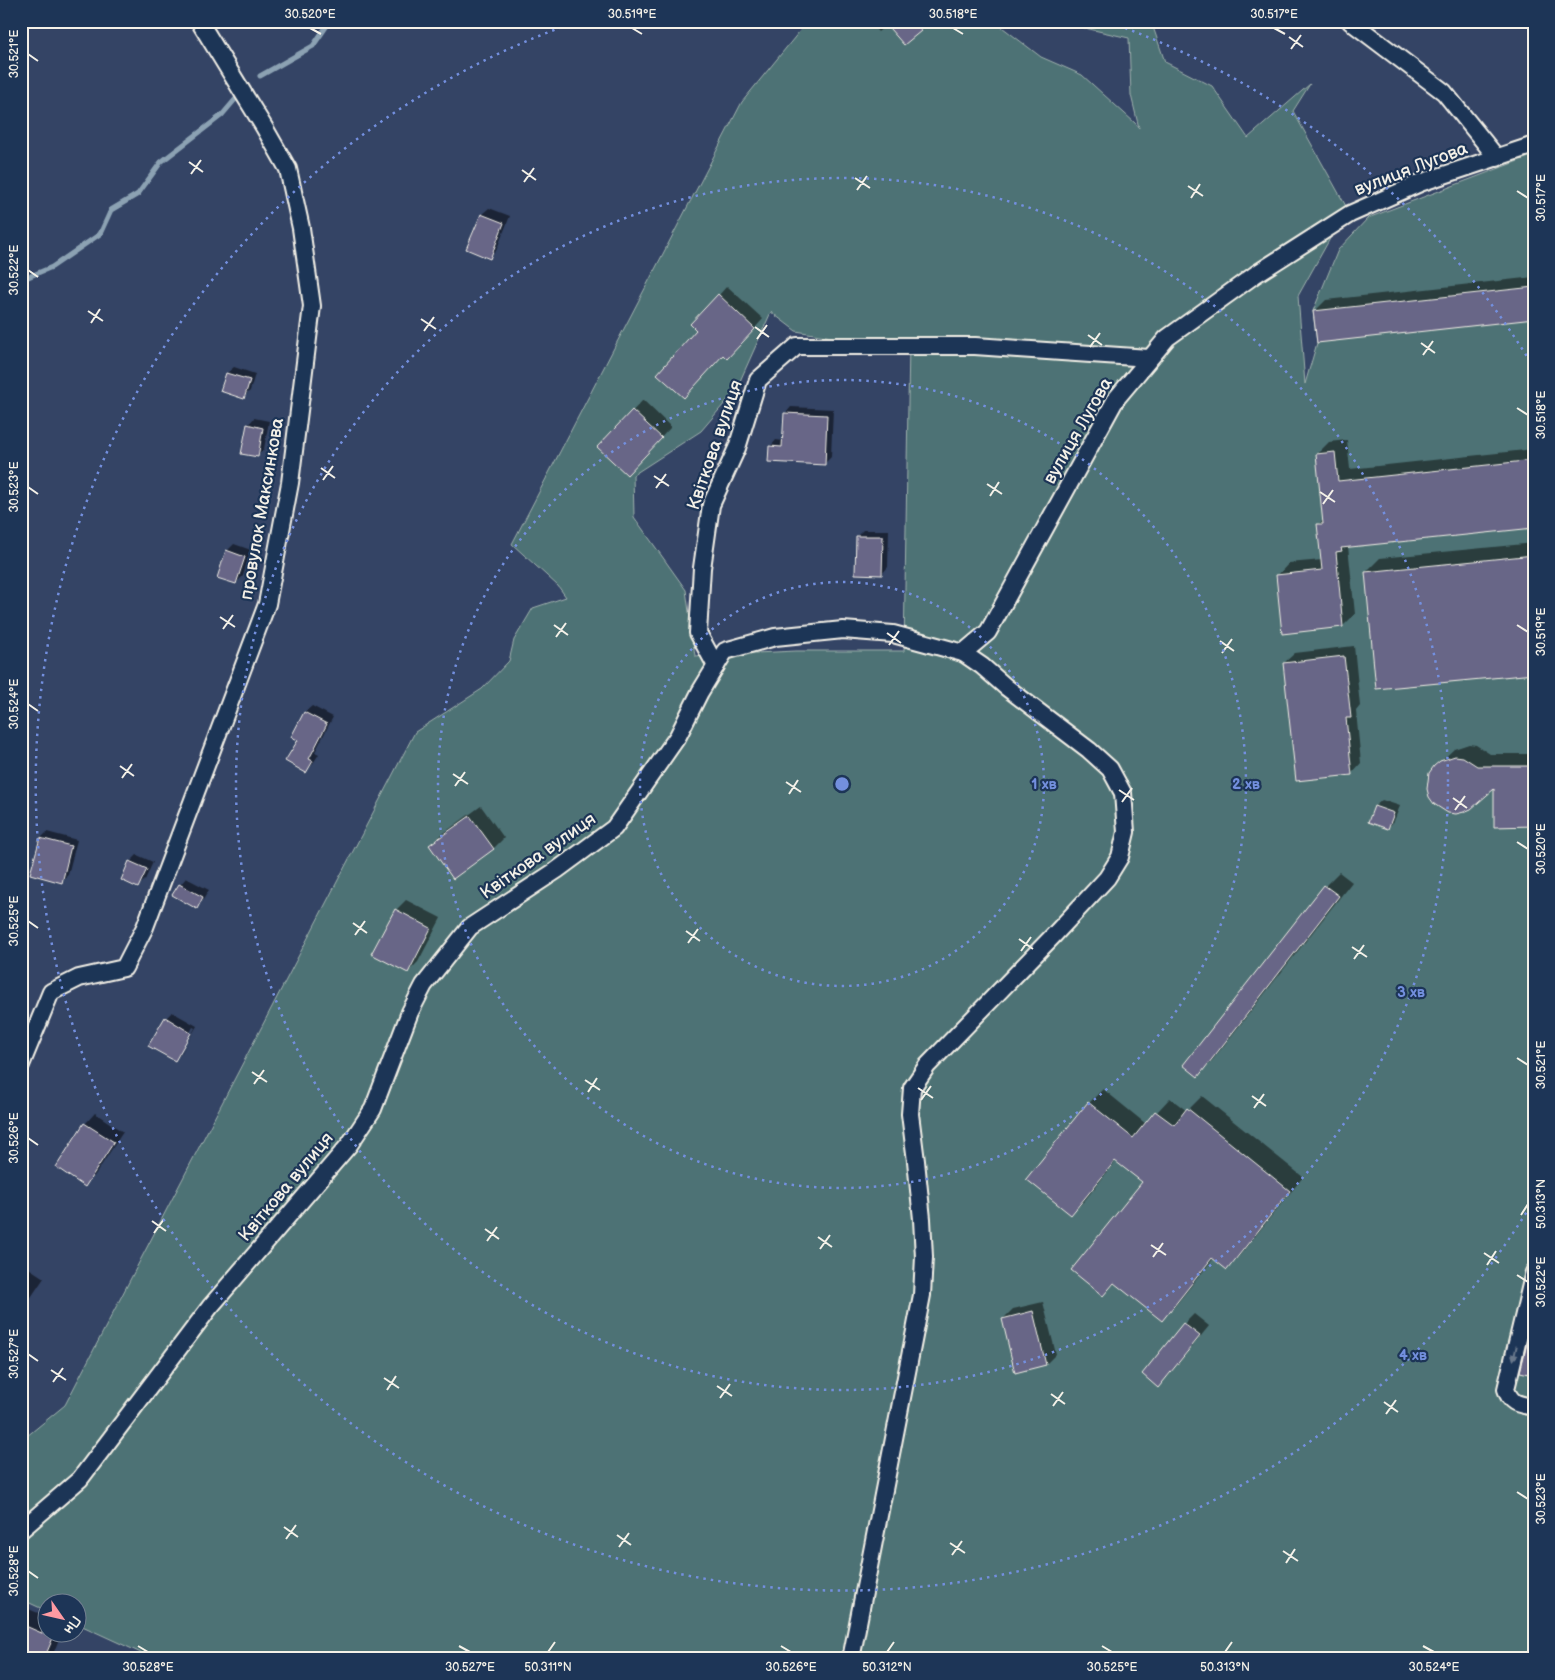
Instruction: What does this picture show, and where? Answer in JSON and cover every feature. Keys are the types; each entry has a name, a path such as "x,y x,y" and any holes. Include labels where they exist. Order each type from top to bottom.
{"street":[{"name":"провулок Максинкова","path":"21,1065 51,992 79,978 124,968 145,927 267,604 290,483 312,306 301,228 288,169 199,21"},
{"path":"1350,21 1444,92 1496,158"},
{"name":"вулиця Лугова","path":"964,654 988,632 1116,399 1167,338 1256,274 1350,214 1420,183 1534,145"},
{"name":"Квіткова вулиця","path":"21,1530 80,1480 210,1307 349,1145 373,1109 410,1012 424,986 470,927 557,870 614,828 678,736 700,692 716,666 698,633 702,568 712,504 737,448 758,380 797,346 975,346 1149,358"},
{"path":"716,666 726,651 775,636 843,630 893,634 964,654 1089,750 1110,769 1123,793 1126,832 1120,857 1107,878 927,1066 912,1088 910,1114 924,1257 922,1295 851,1659"},
{"path":"1534,1272 1506,1389 1514,1403 1534,1407"}],"green space":[{"path":"808,21 994,21 1041,57 1082,75 1139,128 1131,95 1129,38 1054,21 1151,21 1165,62 1212,86 1248,138 1310,84 1293,111 1347,208 1298,296 1305,384 1317,343 1313,311 1338,250 1368,218 1534,155 1534,1659 154,1659 88,1629 88,1592 38,1592 38,1607 21,1599 21,1441 65,1405 415,732 482,689 509,661 514,640 533,608 566,597 558,586 512,544 742,102","holes":["771,312 796,331 856,341 909,342 904,651 796,651 695,656 686,590 634,517 633,475 701,431 736,390"]}],"building":[{"path":"883,21 917,21 921,31 904,45"},
{"path":"481,214 504,223 490,259 466,249"},
{"path":"1534,287 1534,319 1317,343 1313,311"},
{"path":"718,294 755,329 727,359 723,355 684,398 657,374 696,330 690,324"},
{"path":"226,373 250,380 244,399 220,391"},
{"path":"632,410 662,438 627,475 597,447"},
{"path":"784,413 827,415 825,465 768,462 769,446 782,447"},
{"path":"247,424 263,428 258,457 241,454"},
{"path":"1335,452 1338,481 1534,460 1534,528 1341,548 1342,551 1336,552 1343,627 1282,634 1276,575 1322,570 1317,524 1323,524 1316,454"},
{"path":"856,536 883,536 882,575 855,574"},
{"path":"226,550 245,557 236,584 217,578"},
{"path":"1534,555 1534,674 1376,689 1365,572"},
{"path":"1344,656 1351,718 1346,718 1352,775 1296,781 1283,663"},
{"path":"304,712 327,724 309,759 313,761 306,773 285,761 298,740 291,737"},
{"path":"1455,756 1463,757 1477,766 1534,766 1534,826 1494,827 1494,789 1471,809 1456,814 1448,813 1434,804 1429,797 1427,789 1429,773 1440,761"},
{"path":"1374,806 1394,813 1388,829 1368,822"},
{"path":"470,816 494,849 453,879 429,845"},
{"path":"40,838 71,846 62,883 30,874"},
{"path":"129,861 147,869 138,888 121,880"},
{"path":"179,884 203,897 197,909 172,895"},
{"path":"1324,885 1339,896 1198,1077 1183,1065"},
{"path":"395,909 431,928 408,973 371,954"},
{"path":"165,1017 191,1033 175,1061 148,1046"},
{"path":"1088,1102 1133,1138 1155,1111 1174,1125 1187,1108 1290,1191 1227,1270 1212,1258 1162,1321 1114,1283 1103,1296 1071,1270 1142,1182 1115,1161 1071,1215 1026,1179"},
{"path":"84,1123 114,1142 85,1187 56,1167"},
{"path":"1033,1311 1046,1365 1015,1373 1002,1319"},
{"path":"1534,1316 1534,1375 1520,1372"},
{"path":"1183,1323 1200,1336 1158,1388 1142,1374"},
{"path":"21,1624 38,1631 38,1642 51,1642 44,1659 21,1659"}],"waterway":[{"path":"260,76 313,46 330,21"},
{"path":"21,280 52,267 100,234 111,210 138,194 161,162 222,115 239,95"}]}
